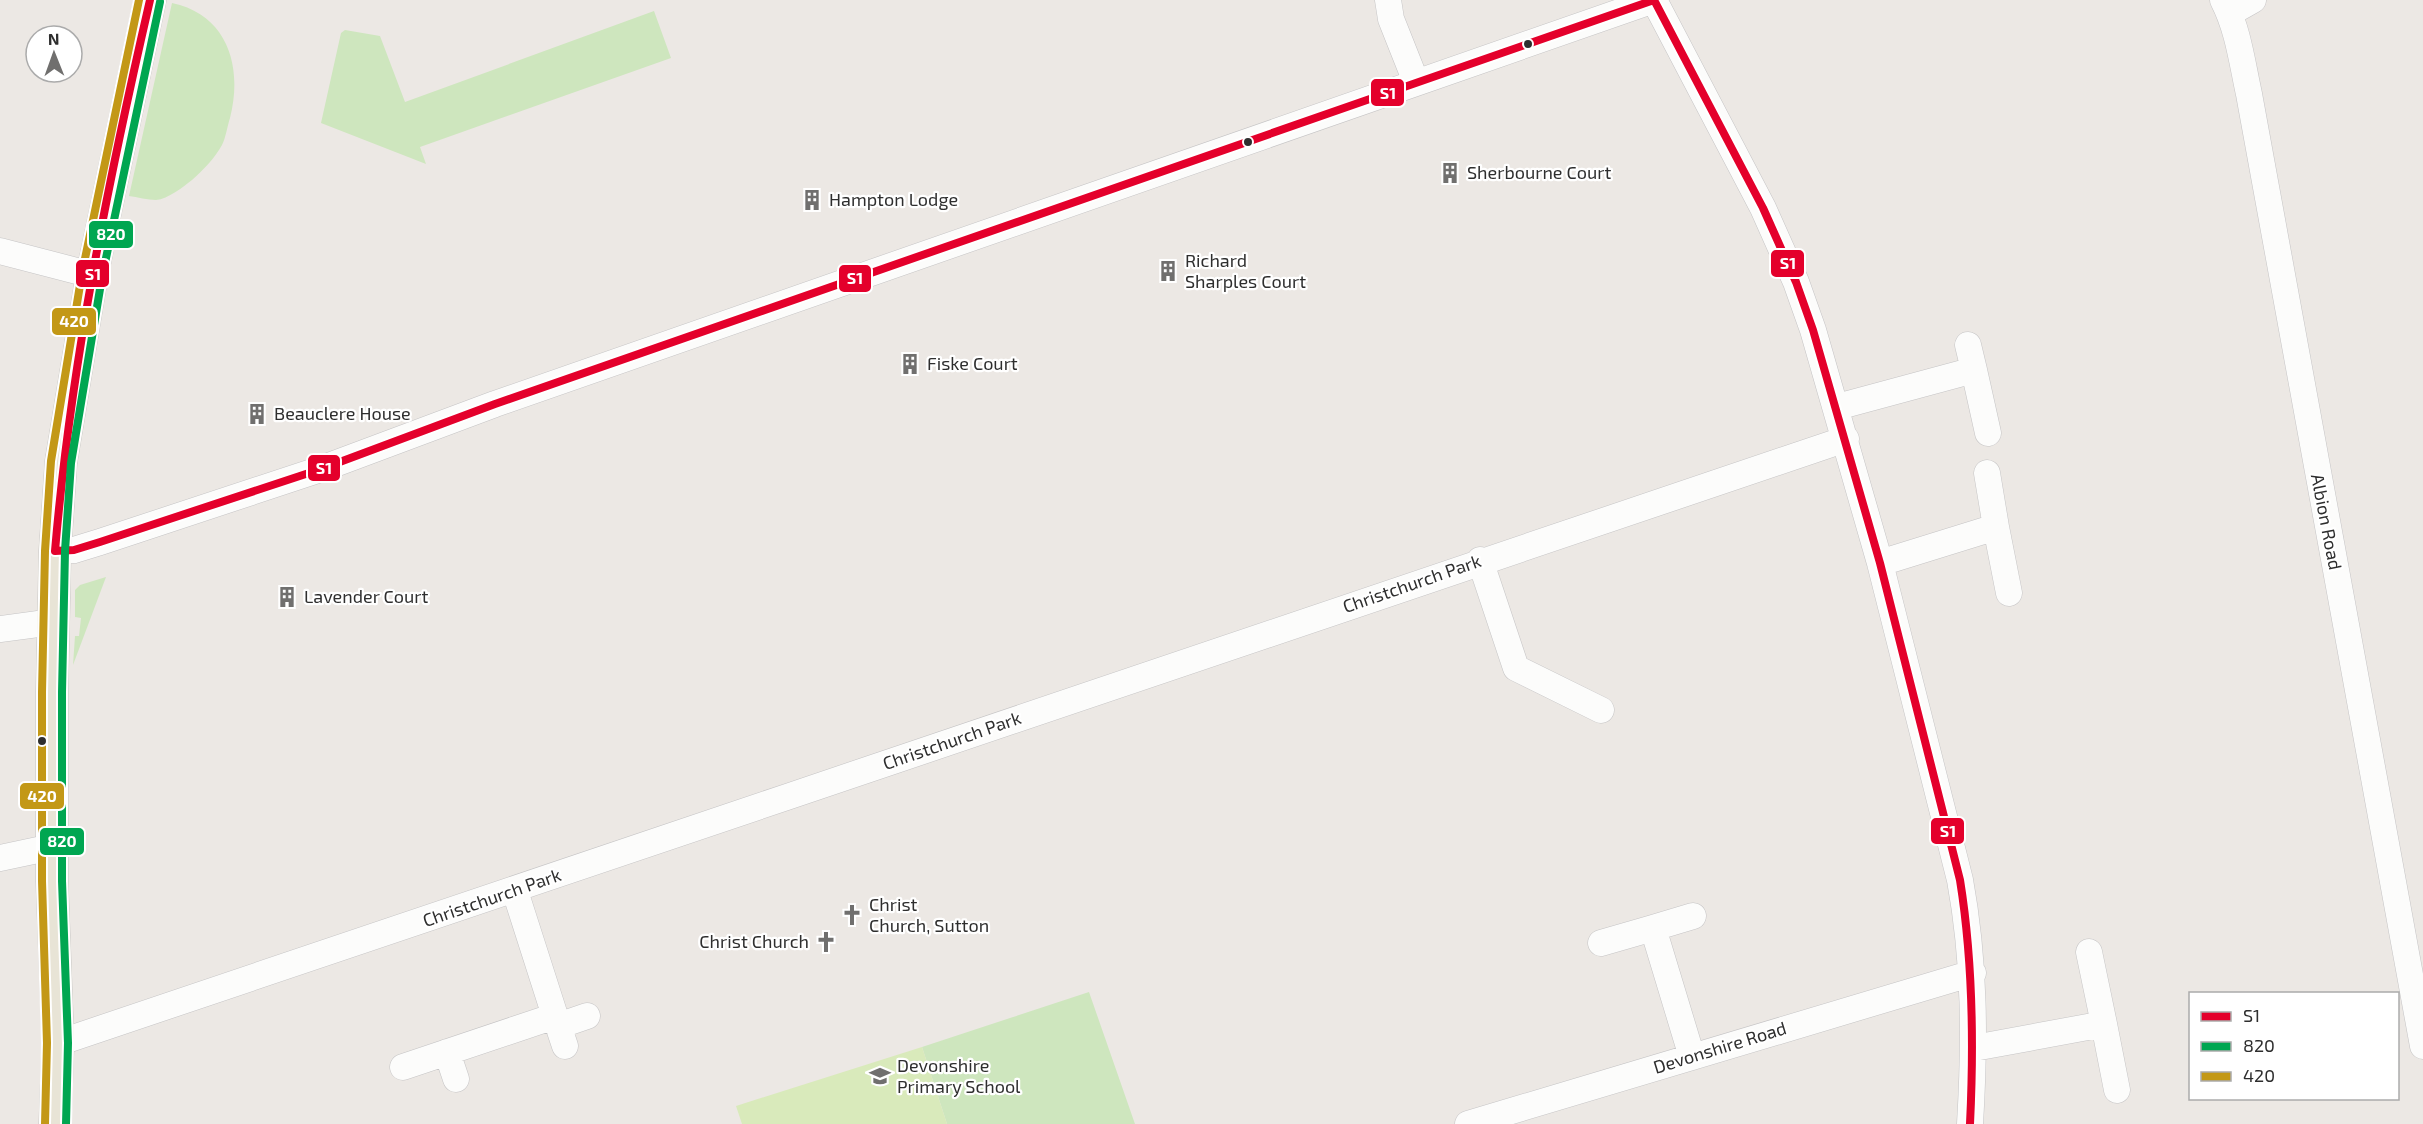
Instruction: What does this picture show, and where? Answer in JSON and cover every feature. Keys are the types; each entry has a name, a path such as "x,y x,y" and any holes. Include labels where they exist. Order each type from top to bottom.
{"main road":[{"path":"55,1124 58,1043 52,847 53,622 61,462 92,275 150,0"}],"street":[{"path":"1388,0 1391,20 1416,82"},
{"path":"55,551 74,549 99,542 321,469 506,400 1654,0 1763,208 1796,282 1846,439 1880,563 1960,880 1970,933 1974,1048 1970,1124"},
{"path":"2226,6 2253,0"},
{"name":"Albion Road","path":"2226,6 2249,94 2423,1046"},
{"path":"0,251 92,275"},
{"path":"1968,345 1988,433"},
{"path":"1837,407 1974,370"},
{"name":"Christchurch Park","path":"58,1043 515,891 1480,561 1846,439"},
{"path":"1987,473 2009,593"},
{"path":"1880,563 1996,527"},
{"path":"1480,561 1516,668 1601,710"},
{"path":"0,629 21,624 53,622"},
{"path":"0,858 52,847"},
{"path":"515,891 559,1029"},
{"path":"1601,943 1693,916"},
{"path":"1653,928 1692,1057"},
{"path":"2089,952 2116,1090"},
{"name":"Devonshire Road","path":"1468,1124 1973,973"},
{"path":"403,1067 447,1052 559,1029 587,1017"},
{"path":"1974,1048 2104,1024"},
{"path":"447,1052 456,1079"}],"green space":[{"path":"172,3 191,9 207,19 218,31 227,46 232,62 234,99 225,139 212,159 180,189 161,199 153,200 129,196"},
{"path":"654,11 671,58 420,147 426,164 321,123 341,33 345,30 380,36 405,102"},
{"path":"106,577 73,665 75,636 79,636 81,618 75,617 75,590 80,585"},
{"path":"1089,992 1135,1124 947,1124 922,1047"},
{"name":"Devonshire Primary School","path":"922,1047 947,1124 742,1124 736,1106"}],"transit line":[{"name":"420","path":"45,1124 47,1043 42,881 42,692 45,551 51,461 82,273 139,0"},
{"name":"S1","path":"55,551 81,342 106,205 150,0"},
{"name":"S1","path":"1654,0 1763,208 1796,282 1813,330 1880,563 1960,880 1968,941 1971,1002 1970,1124"},
{"name":"S1","path":"55,551 74,550 100,542 321,469 495,404 1654,0"},
{"name":"820","path":"66,1124 68,1043 62,881 62,692 65,551 71,463 102,277 160,2"}],"place":[{"name":"Sherbourne Court","path":"1450,173"},
{"name":"Hampton Lodge","path":"812,200"},
{"name":"Richard Sharples Court","path":"1168,271"},
{"name":"Fiske Court","path":"910,364"},
{"name":"Beauclere House","path":"257,414"},
{"name":"Lavender Court","path":"287,597"},
{"name":"Christ Church, Sutton","path":"852,915"},
{"name":"Christ Church","path":"826,942"},
{"name":"Devonshire Primary School","path":"880,1076"}]}
